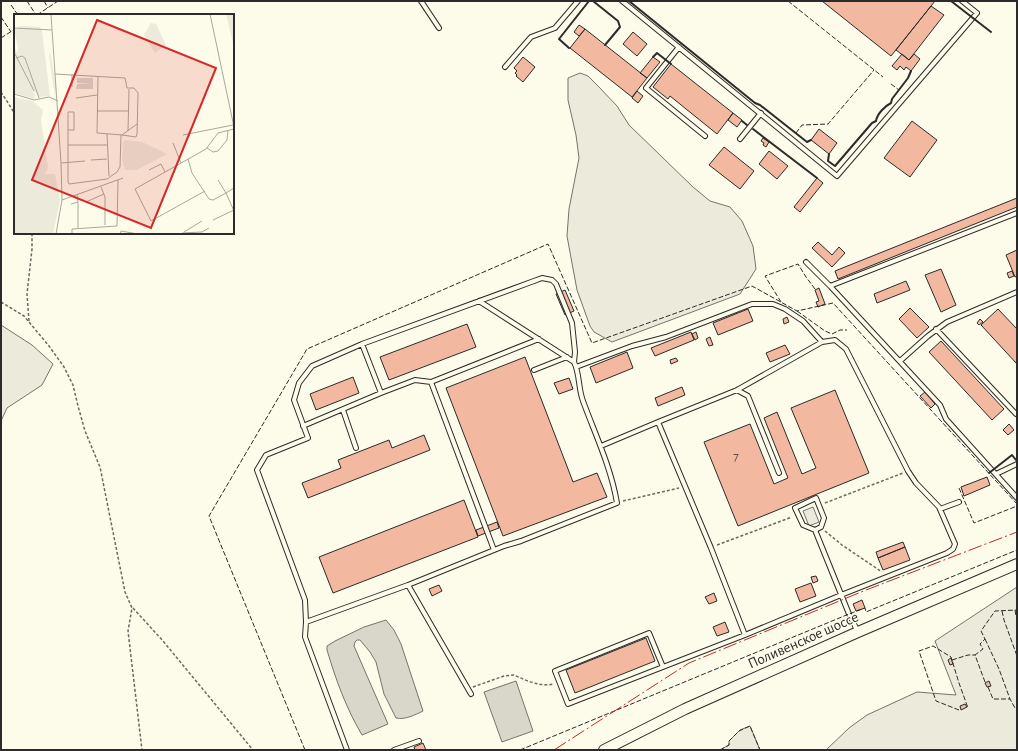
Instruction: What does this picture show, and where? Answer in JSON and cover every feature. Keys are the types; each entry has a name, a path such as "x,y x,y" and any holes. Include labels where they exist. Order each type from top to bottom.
{"street":[{"name":"Поливенское шоссе","path":"604,750 685,709 858,632 1017,564"}],"lane":[{"path":"421,1 439,28"},
{"path":"505,67 531,37 555,28 578,1"},
{"path":"622,1 837,176 977,13 962,1"},
{"path":"679,47 646,88 704,136"},
{"path":"740,139 761,114"},
{"path":"830,286 1017,213"},
{"path":"806,262 940,405 946,419 1017,498"},
{"path":"306,622 408,585 494,550 607,508 617,502 600,446 582,399 574,362 575,352 572,323 556,284 552,280 542,278 538,279 362,344 312,366 299,383 294,400 308,438 266,456 257,470 305,600 305,637 347,750"},
{"path":"900,361 928,336 947,322 1017,292"},
{"path":"479,301 574,362"},
{"path":"576,367 632,346 666,337 752,304 773,304 785,308 803,321 822,342"},
{"path":"936,330 1016,414"},
{"path":"303,426 415,380 431,382 539,339"},
{"path":"600,446 737,390 822,342 835,340 846,349 908,471 916,483 939,507 955,544 953,550 947,553 745,635 663,667 568,704 555,671 649,633 663,667"},
{"path":"362,344 381,393"},
{"path":"534,370 567,357"},
{"path":"431,382 494,550"},
{"path":"737,390 748,396 779,473"},
{"path":"343,410 356,448"},
{"path":"658,422 745,635"},
{"path":"996,474 1017,464"},
{"path":"815,530 821,527 824,518 816,498 795,508 803,525 815,530 841,595 858,632"},
{"path":"940,510 959,502"},
{"path":"408,585 469,692"},
{"path":"394,750 419,741"}],"path":[{"path":"1,92 14,112"},
{"path":"29,322 27,294 32,234"},
{"path":"1,302 24,316 50,346 64,367 73,385 85,431 100,467 125,592 132,608 163,642 253,750"},
{"path":"819,505 908,471"},
{"path":"617,502 685,486"},
{"path":"710,548 798,515"},
{"path":"821,527 842,545 888,576"},
{"path":"132,608 128,631 142,750"},
{"path":"469,692 476,686 510,675 537,684 546,685 559,682"}],"shaded area":[{"path":"580,73 588,76 599,87 617,106 629,125 693,187 710,201 730,207 742,221 753,246 756,269 740,294 612,342 594,332 590,326 577,290 567,236 569,209 579,158 576,135 568,100 568,78"},
{"path":"1,325 32,345 53,364 42,385 7,408 1,421"},
{"path":"813,507 819,522 809,526 803,511"},
{"path":"1017,587 1017,750 826,750 849,728 867,715 917,692 956,695 935,641"},
{"path":"386,620 394,630 401,644 423,711 406,718 396,718 384,694 376,662 360,640 357,640 354,646 388,724 362,735 342,694 330,661 327,646 364,627"},
{"path":"516,681 533,731 502,742 484,692"},
{"path":"750,726 760,750 720,750 729,745 729,741 740,730"}],"building":[{"path":"822,1 935,1 891,56"},
{"path":"931,6 944,15 909,60 896,50"},
{"path":"579,25 585,29 579,36 574,32"},
{"path":"585,29 647,78 632,97 570,48"},
{"path":"633,32 647,44 637,56 623,44"},
{"path":"902,54 909,60 914,54 920,59 911,71 906,67 904,70 900,66 897,70 892,66"},
{"path":"523,57 535,67 523,82 516,76 517,75 515,73 517,71 514,68"},
{"path":"653,57 660,62 647,78 640,73"},
{"path":"671,64 733,113 717,134 670,96 668,99 653,87"},
{"path":"637,91 643,96 638,103 632,98"},
{"path":"733,113 742,120 737,127 728,120"},
{"path":"912,121 937,140 910,177 884,158"},
{"path":"819,129 837,143 829,154 811,140"},
{"path":"763,138 769,142 766,147 761,141"},
{"path":"724,147 754,171 740,189 709,165"},
{"path":"769,151 788,166 777,179 759,164"},
{"path":"817,178 823,183 800,212 794,207"},
{"path":"1017,198 1017,207 838,279 835,271"},
{"path":"818,242 832,255 839,247 845,253 832,267 812,248"},
{"path":"1017,250 1017,276 1015,277 1006,255"},
{"path":"941,269 956,305 941,312 925,275"},
{"path":"1012,271 1014,276 1009,278 1007,273"},
{"path":"906,281 910,290 877,303 874,294"},
{"path":"819,288 825,304 818,307 816,302 819,301 815,290"},
{"path":"565,290 574,311 565,315 556,294"},
{"path":"910,308 929,327 917,338 899,319"},
{"path":"748,309 753,321 718,335 713,323"},
{"path":"998,309 1017,329 1017,364 981,325"},
{"path":"787,317 789,322 784,324 783,319"},
{"path":"980,319 983,322 979,325 977,323"},
{"path":"467,324 476,347 389,380 380,357"},
{"path":"691,332 694,340 655,356 651,348"},
{"path":"696,332 698,338 695,340 692,334"},
{"path":"710,337 713,345 709,346 706,339"},
{"path":"941,341 1004,409 992,420 929,352"},
{"path":"785,345 790,354 770,362 766,353"},
{"path":"627,352 633,368 596,383 590,367"},
{"path":"525,357 573,482 597,473 607,497 503,536 446,388"},
{"path":"676,358 678,361 671,364 670,360"},
{"path":"353,377 359,393 316,410 310,394"},
{"path":"569,378 573,389 559,394 554,383"},
{"path":"682,387 685,395 658,406 655,398"},
{"path":"835,390 869,473 738,526 704,442 750,424 774,484 788,478 764,418 777,412 802,474 816,468 791,408"},
{"path":"925,392 935,404 931,408 920,396"},
{"path":"1009,424 1014,430 1008,435 1003,430"},
{"path":"424,435 430,450 308,498 302,483 341,468 338,460 389,440 392,448"},
{"path":"987,477 990,485 964,496 961,487"},
{"path":"464,500 478,537 333,593 319,557"},
{"path":"497,522 499,528 478,536 476,530"},
{"path":"903,542 905,547 878,558 876,552"},
{"path":"905,547 910,560 883,570 878,558"},
{"path":"816,576 818,581 813,583 811,577"},
{"path":"811,583 816,596 800,602 795,589"},
{"path":"439,585 442,591 432,596 429,589"},
{"path":"714,593 717,601 709,604 705,597"},
{"path":"862,600 865,608 856,611 853,604"},
{"path":"725,622 729,632 717,636 713,627"},
{"path":"646,638 655,661 575,693 566,670"},
{"path":"951,658 953,664 950,665 948,660"},
{"path":"989,681 991,686 987,687 985,683"},
{"path":"965,704 967,707 961,710 960,706"},
{"path":"423,743 426,750 415,750 414,747"}],"fence":[{"path":"27,1 35,14"},
{"path":"44,1 48,8"},
{"path":"38,14 58,1"},
{"path":"788,1 883,77"},
{"path":"11,5 17,14"},
{"path":"1,17 11,32"},
{"path":"1,38 14,30"},
{"path":"796,133 802,125 828,124 874,70"},
{"path":"891,84 899,90"},
{"path":"305,750 209,516 307,349 548,244 592,343 752,286 797,311 833,303 1017,504"},
{"path":"781,302 765,276 798,264 815,289"},
{"path":"797,311 825,331 832,334 840,330 847,330"},
{"path":"959,488 974,523 1017,506"},
{"path":"520,750 849,614 865,608 866,612 1017,550"},
{"path":"1015,610 1017,619"},
{"path":"985,682 975,655 983,649 980,644 985,639 981,631 995,611 1017,610"},
{"path":"1002,611 1017,656"},
{"path":"985,639 999,669 1010,699"},
{"path":"959,710 936,701 919,651 933,646 951,657 968,708"},
{"path":"952,660 968,655 975,655"},
{"path":"988,687 993,699 1010,699 1015,708 1017,707"},
{"path":"720,750 729,745 729,741 739,731 750,726 760,750"}],"wall":[{"path":"569,48 559,39 589,1"},
{"path":"593,1 618,21 620,27 605,45"},
{"path":"629,1 755,103 760,105 807,142 811,140"},
{"path":"951,1 991,32"},
{"path":"653,57 657,53 671,64"},
{"path":"829,154 828,161 835,166 872,123 876,121 882,110 891,103 892,99 908,78 911,71"},
{"path":"742,121 747,125"},
{"path":"753,129 817,178"},
{"path":"989,473 1012,455 1016,460 1017,459"}],"power":[{"path":"554,750 689,663 866,590 1017,532"}]}
